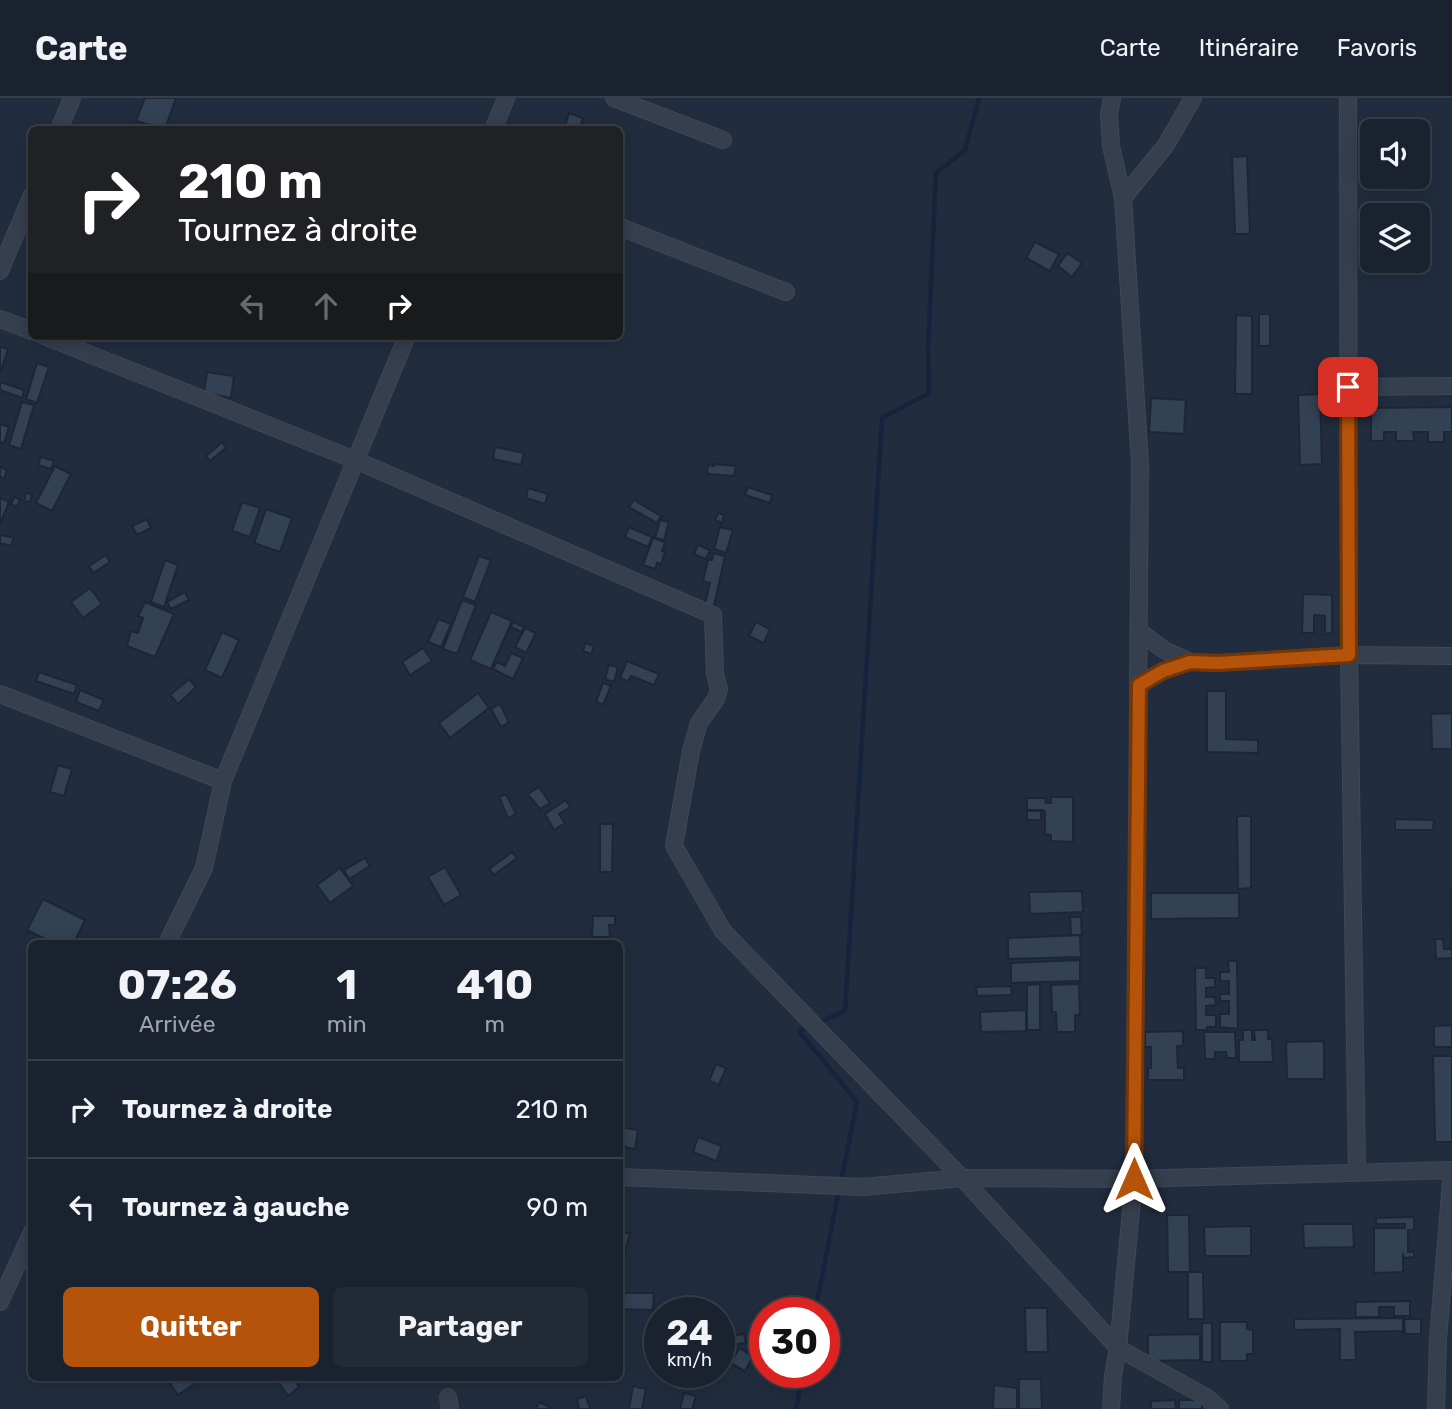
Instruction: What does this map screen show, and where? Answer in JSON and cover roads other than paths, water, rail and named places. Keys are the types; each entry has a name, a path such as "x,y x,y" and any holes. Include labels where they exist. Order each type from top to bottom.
{"street":[{"path":"61,126 72,98"},
{"path":"494,126 506,98"},
{"path":"614,98 723,140"},
{"path":"1111,1409 1134,1179 1140,464 1123,198 1111,146 1109,114 1112,98"},
{"path":"1123,198 1166,145 1193,98"},
{"path":"1348,98 1349,655 1357,1172"},
{"path":"0,271 28,204"},
{"path":"623,228 786,292"},
{"path":"0,319 28,330"},
{"path":"54,340 355,460 713,615 715,674 719,689 716,699 699,723 691,751 674,846 723,930 962,1178 1118,1348 1206,1397 1220,1409"},
{"path":"168,940 204,868 223,781 405,340"},
{"path":"1348,387 1452,386"},
{"path":"1139,631 1164,650 1190,662"},
{"path":"1139,685 1163,671 1190,662 1218,663 1349,655 1452,656"},
{"path":"0,694 223,781"},
{"path":"623,1177 863,1187 962,1178 1134,1179 1452,1170 1438,1339 1436,1409"},
{"path":"0,1302 28,1241"}],"waterway":[{"path":"818,1023 845,1011 882,418 929,393 928,349 936,173 965,150 979,98"},
{"path":"810,1026 799,1031 857,1102 841,1181"},
{"path":"818,1297 839,1190"},
{"path":"796,1409 800,1388"}]}
